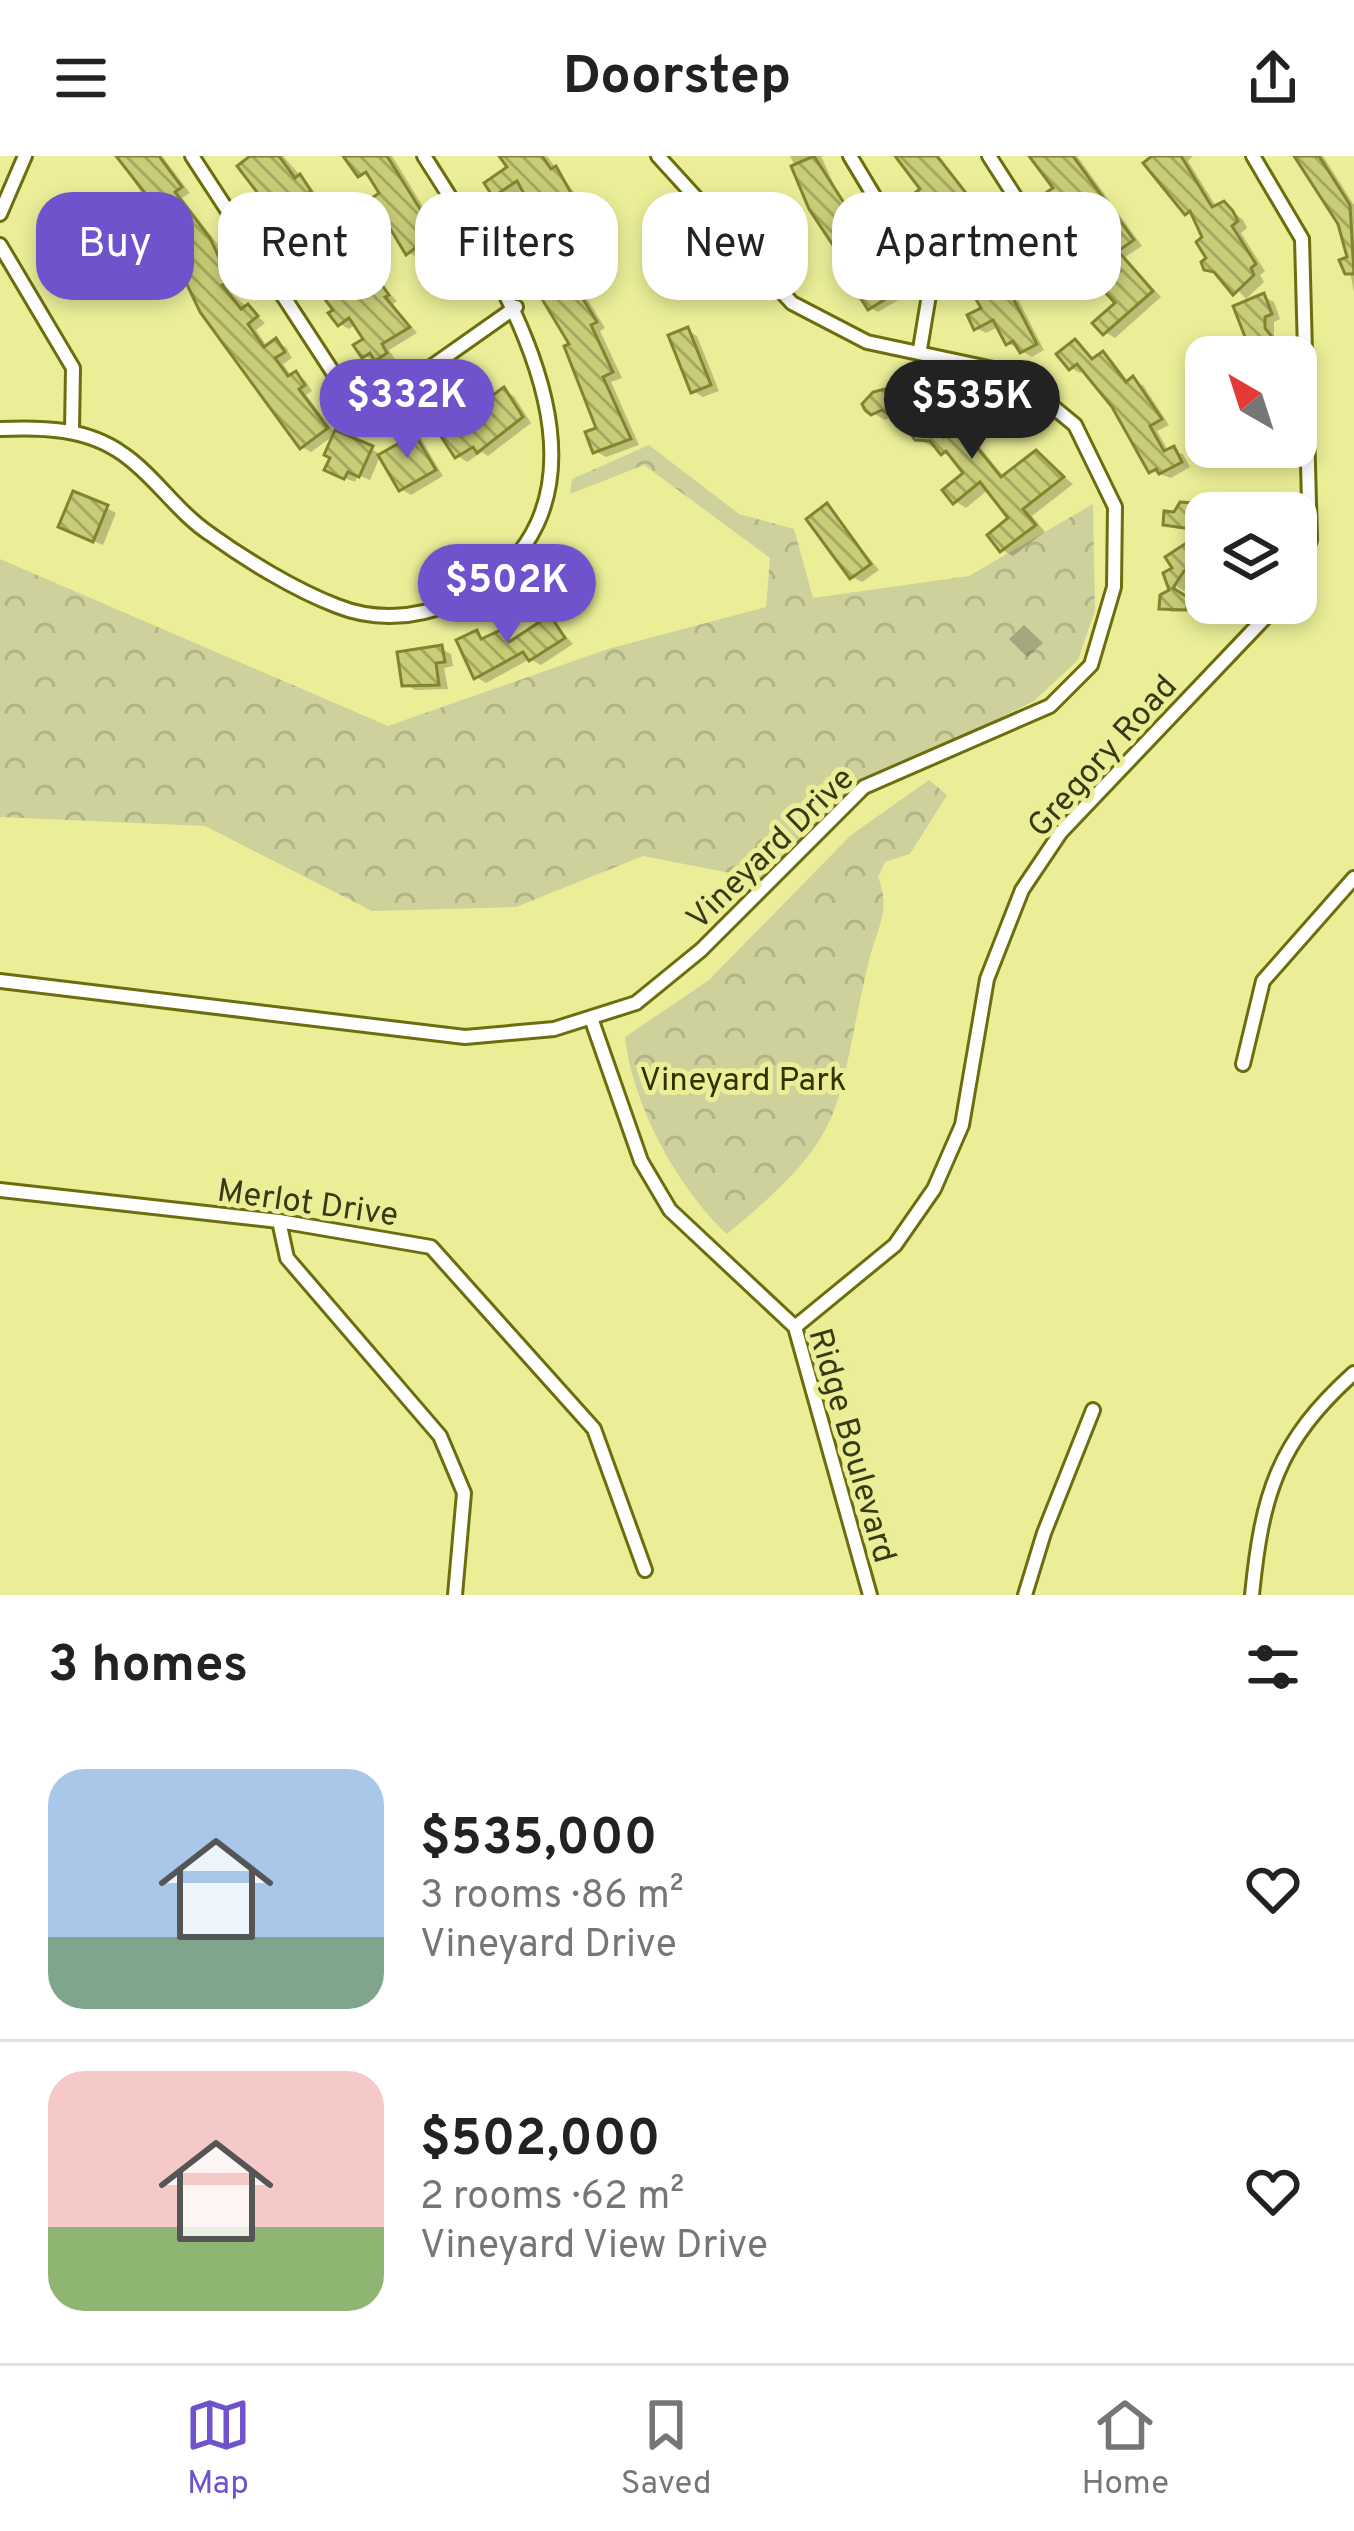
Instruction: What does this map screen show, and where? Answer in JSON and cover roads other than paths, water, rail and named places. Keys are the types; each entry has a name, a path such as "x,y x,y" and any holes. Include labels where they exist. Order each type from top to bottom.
{"street":[{"path":"0,214 25,156"},
{"path":"192,156 351,400 370,410 516,307"},
{"path":"0,429 73,431 122,452 209,534 338,607 389,617 429,611 472,594 526,546 545,506 554,448 516,307 424,156"},
{"name":"Vineyard Drive","path":"0,981 466,1037 554,1029 636,1003 701,950 864,787 1050,706 1091,665 1114,587 1115,507 1075,425 1012,373 867,342 791,303 658,156"},
{"path":"850,156 930,289 920,350"},
{"path":"989,156 1012,192"},
{"path":"1253,156 1302,239 1309,492"},
{"path":"0,245 74,368 73,431"},
{"name":"Gregory Road","path":"795,1327 895,1245 934,1189 962,1125 987,979 1022,890 1061,832 1259,624"},
{"path":"1243,1064 1263,982 1354,878"},
{"name":"Ridge Boulevard","path":"591,1018 641,1161 670,1210 795,1327 870,1595"},
{"name":"Merlot Drive","path":"0,1190 279,1221 431,1247 595,1429 645,1570"},
{"path":"279,1221 287,1258 440,1436 464,1493 455,1595"},
{"path":"1252,1595 1260,1513 1298,1432 1354,1373"},
{"path":"1025,1595 1093,1410"}],"park label":[{"name":"Vineyard Park","path":"743,1078"}]}
